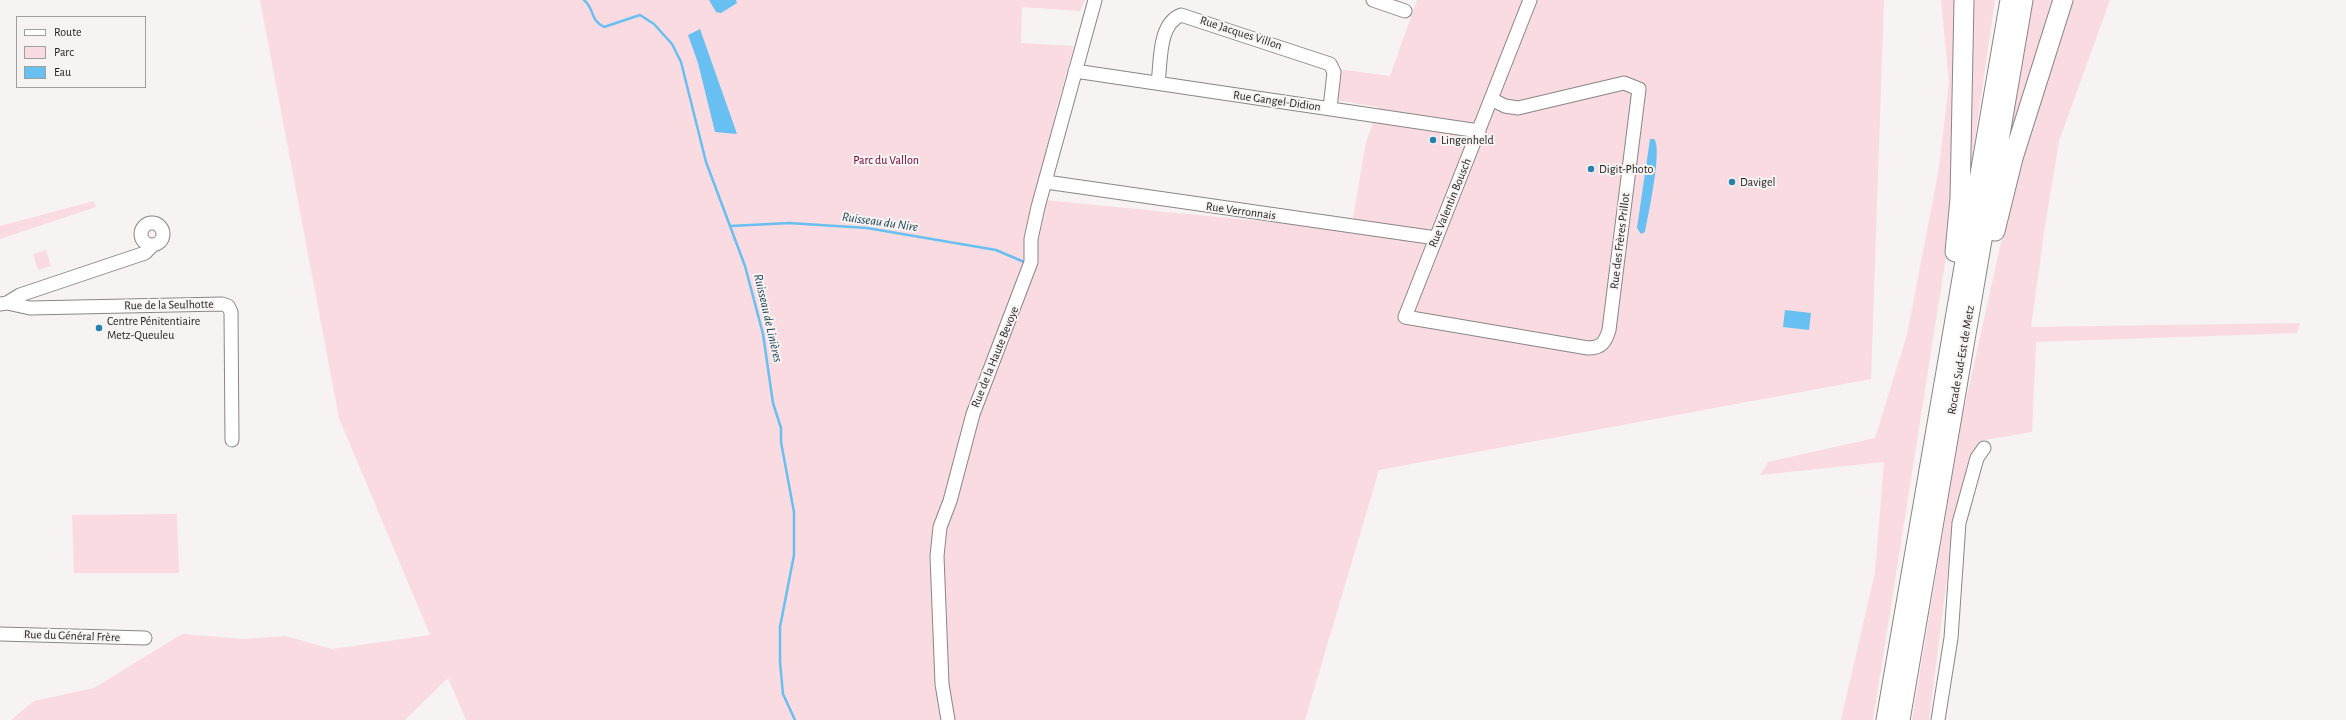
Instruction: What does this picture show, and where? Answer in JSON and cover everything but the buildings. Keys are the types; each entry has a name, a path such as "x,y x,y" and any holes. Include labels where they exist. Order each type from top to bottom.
{"highway":[{"path":"1949,390 1960,199 1964,0"},
{"name":"Rocade Sud-Est de Metz","path":"1900,720 1949,390 2010,0"},
{"name":"Rocade Sud-Est de Metz","path":"1886,720 2023,0"},
{"path":"1949,390 2013,158 2063,0"}],"street":[{"name":"Rue de la Haute Bevoye","path":"948,720 942,684 937,556 940,526 950,501 973,414 1031,262 1031,239 1095,0"},
{"path":"1373,0 1405,11"},
{"name":"Rue Valentin Bousch","path":"1405,317 1530,0"},
{"name":"Rue Jacques Villon","path":"1158,83 1166,30 1174,18 1181,15 1330,64 1334,72 1330,108"},
{"name":"Rue Gangel-Didion","path":"1076,70 1479,131"},
{"name":"Rue des Frères Prillot","path":"1405,317 1588,348 1598,348 1606,341 1609,330 1639,89 1624,83 1518,108 1505,106 1491,99"},
{"name":"Rue Verronnais","path":"1046,182 1436,238"},
{"path":"3,304 20,295 144,253 153,245"},
{"name":"Rue de la Seulhotte","path":"3,304 30,308 222,304 228,306 231,312 232,440"},
{"path":"1938,720 1951,638 1959,523 1976,458 1984,448"},
{"name":"Rue du Général Frère","path":"0,634 145,638"}],"green space":[{"name":"Parc du Vallon","path":"260,0 1085,0 1080,11 1022,7 1021,43 1074,46 1055,114 1045,200 1351,230 1366,142 1379,107 1335,100 1338,69 1390,76 1417,0 1884,0 1871,379 1379,470 1305,720 466,720 448,678 405,720 11,720 34,701 94,688 182,634 244,639 285,636 332,649 430,635 339,418"},
{"path":"1941,0 1956,0 1954,123 1948,244 1873,720 1841,720 1875,572 1884,462 1760,475 1768,462 1875,438 1907,335 1939,168 1949,82"},
{"path":"1973,0 1995,0 1970,173"},
{"path":"2033,0 2053,0 2005,154"},
{"path":"2074,0 2110,0 2059,141 2031,327 2300,323 2297,333 2036,342 2032,432 1979,441 1955,515 1929,720 1912,720 1962,418 2010,202"},
{"path":"94,201 96,207 0,239 0,226"},
{"path":"46,250 51,266 38,270 33,254"},
{"path":"177,514 179,573 74,573 72,515"}],"water":[{"path":"709,0 736,0 737,3 721,13 716,12"},
{"path":"700,29 737,134 715,132 698,63 688,35"},
{"path":"1650,139 1654,139 1656,145 1656,168 1645,232 1641,234 1637,228"},
{"path":"1785,310 1811,313 1809,330 1783,327"}],"waterway":[{"name":"Ruisseau de Linières","path":"584,0 590,7 596,21 604,27 640,15 654,24 672,44 681,62 706,162 745,266 763,334 773,403 781,428 781,442 794,512 794,555 780,627 780,662 783,694 795,720"},
{"name":"Ruisseau du Nire","path":"731,226 789,223 867,228 996,250 1024,262"}],"place":[{"name":"Lingenheld","path":"1433,140"},
{"name":"Digit-Photo","path":"1591,169"},
{"name":"Davigel","path":"1732,182"},
{"name":"Centre Pénitentiaire Metz-Queuleu","path":"99,328"}]}
